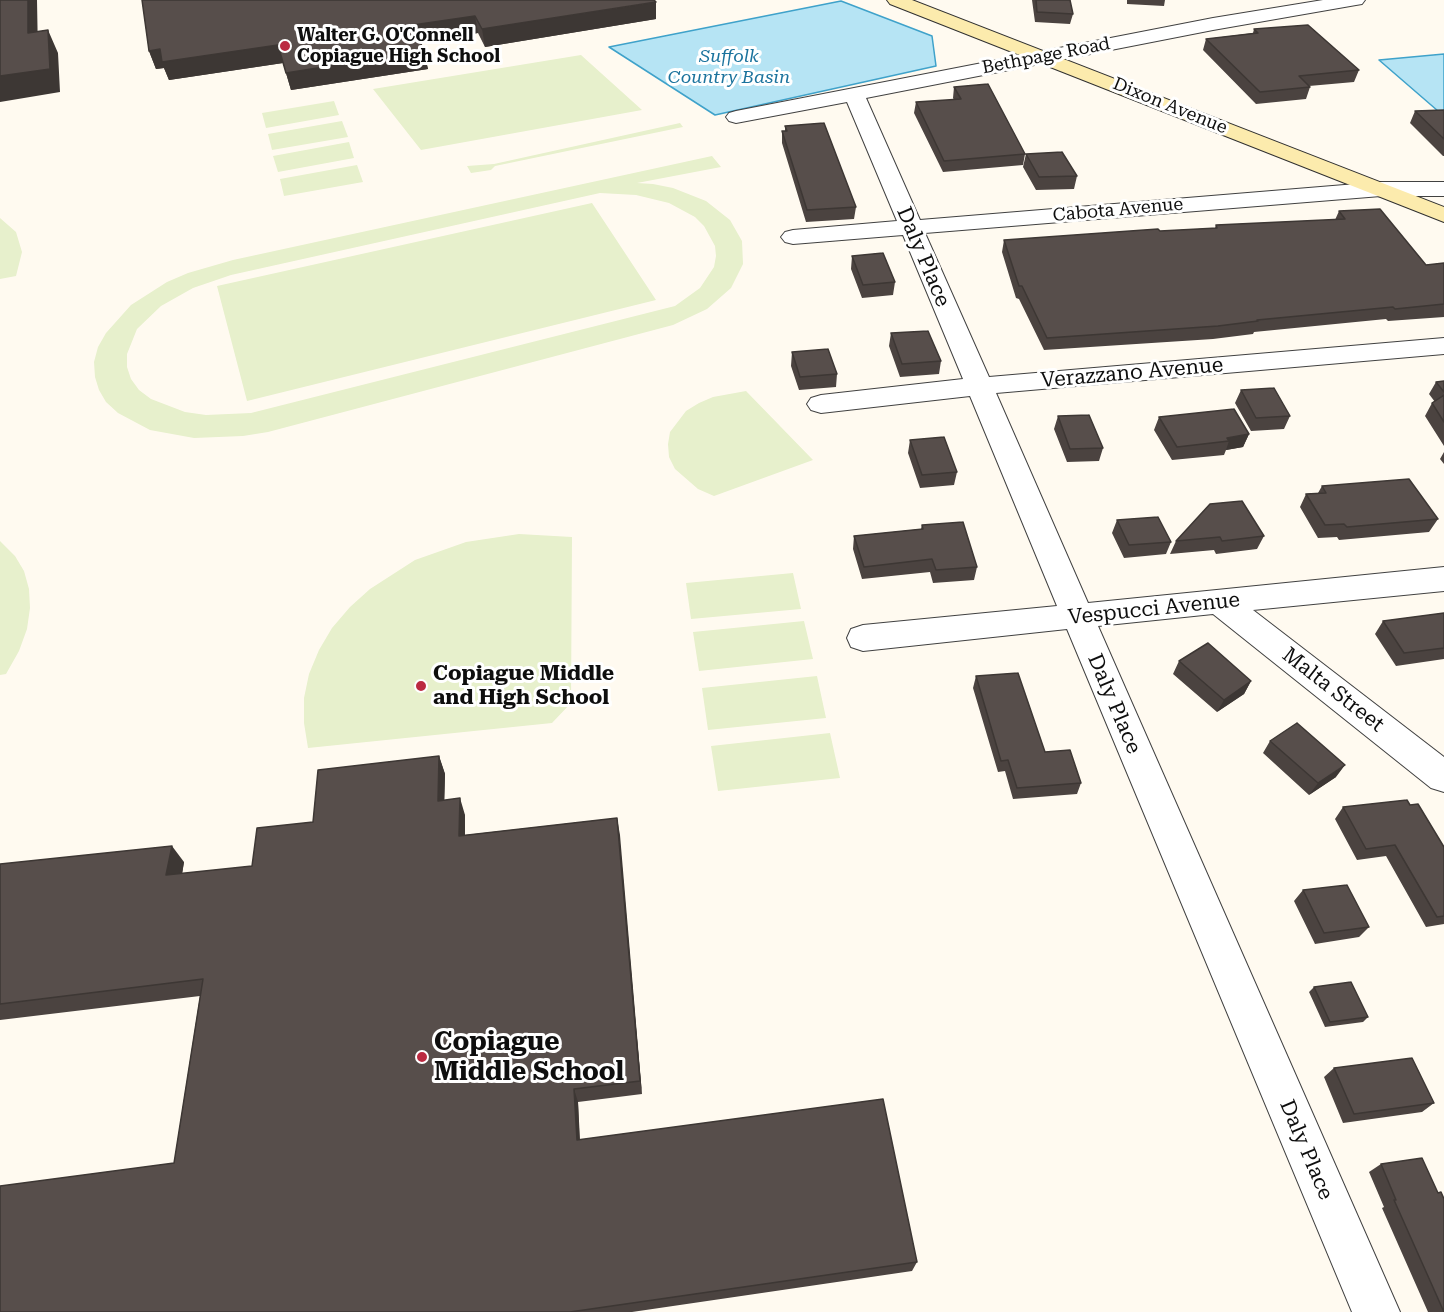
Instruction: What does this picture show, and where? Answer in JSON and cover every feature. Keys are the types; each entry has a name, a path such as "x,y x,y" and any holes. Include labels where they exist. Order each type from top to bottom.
{"main road":[{"name":"Dixon Avenue","path":"896,0 1044,56 1444,215"}],"street":[{"name":"Bethpage Road","path":"736,117 1044,56 1210,16 1356,0"},
{"name":"Daly Place","path":"854,94 909,227 1376,1312"},
{"name":"Cabota Avenue","path":"793,237 1381,189 1444,189"},
{"name":"Verazzano Avenue","path":"821,404 978,386 1444,346"},
{"name":"Vespucci Avenue","path":"863,638 1444,579"},
{"name":"Malta Street","path":"1221,603 1444,777"}],"green space":[{"path":"581,55 642,110 421,150 373,89"},
{"path":"334,101 339,115 266,128 262,113"},
{"path":"342,121 348,137 272,150 268,134"},
{"path":"680,123 683,127 495,166 491,170 471,173 467,166 494,164"},
{"path":"349,142 354,158 278,172 273,156"},
{"path":"712,156 721,167 637,183 673,188 706,201 730,220 742,241 743,264 731,288 707,309 673,325 268,432 243,436 194,438 150,430 118,413 106,402 95,377 94,362 98,347 106,333 131,305 167,282 188,273 233,260","holes":["600,193 636,195 669,203 695,217 704,226 715,246 714,267 700,288 675,306 251,413 206,415 185,412 151,399 139,390 131,379 127,367 127,354 137,329 161,306 193,288 231,275"]},
{"path":"357,165 363,182 284,196 280,179"},
{"path":"592,203 656,300 247,401 217,286"},
{"path":"0,218 16,232 22,252 16,276 0,279"},
{"path":"746,391 813,460 714,496 698,489 675,469 669,457 670,432 686,411 699,403 713,397"},
{"path":"519,534 572,537 571,703 552,723 308,748 304,723 304,698 309,674 332,628 350,607 370,589 415,560 466,542"},
{"path":"0,541 15,556 24,571 29,589 30,608 27,629 19,651 6,674 0,675"},
{"path":"793,573 801,609 691,619 686,583"},
{"path":"804,621 813,659 699,671 693,632"},
{"path":"817,676 826,718 708,730 702,688"},
{"path":"830,733 840,778 718,791 711,746"}],"water":[{"name":"Suffolk Country Basin","path":"841,1 932,36 936,66 715,115 609,47"},
{"path":"1444,54 1444,111 1438,111 1379,60"}],"building":[{"path":"0,0 28,0 28,33 48,30 50,69 0,76"},
{"name":"Walter G. O'Connell Copiague High School","path":"142,0 654,0 656,2 482,29 475,16 413,25 424,51 286,73 278,45 162,62 160,49 149,51"},
{"path":"1036,0 1070,0 1073,14 1037,12"},
{"path":"1308,25 1359,70 1299,76 1310,87 1260,92 1206,39 1258,33 1254,29"},
{"path":"988,84 1025,154 944,161 916,102 961,99 954,87"},
{"path":"1444,110 1444,139 1415,111"},
{"path":"824,123 856,207 807,210 782,131 787,131 785,126"},
{"path":"1062,152 1077,176 1039,177 1026,154"},
{"path":"1380,209 1426,265 1444,263 1444,304 1257,320 1218,326 1047,338 1022,286 1019,286 1004,240 1158,229 1160,231 1217,228 1216,225 1345,219 1339,211"},
{"path":"883,253 895,282 863,285 852,256"},
{"path":"928,331 941,361 902,364 891,333"},
{"path":"828,349 837,374 800,377 792,352"},
{"path":"1444,381 1444,392 1436,382"},
{"path":"1274,388 1290,416 1256,418 1241,390"},
{"path":"1444,395 1444,422 1432,403"},
{"path":"1234,409 1249,434 1227,438 1229,441 1177,447 1159,417"},
{"path":"1089,415 1103,448 1070,449 1058,416"},
{"path":"944,437 957,472 922,475 910,440"},
{"path":"1409,479 1438,519 1347,527 1344,524 1325,525 1306,494 1326,493 1322,486"},
{"path":"1242,501 1264,536 1222,541 1220,537 1176,541 1210,504"},
{"path":"1158,517 1171,542 1129,545 1117,520"},
{"path":"963,522 977,567 936,570 932,559 864,567 854,536 923,529 922,525"},
{"path":"1444,613 1444,648 1404,653 1383,621"},
{"path":"1208,643 1251,681 1224,700 1179,661"},
{"path":"1018,673 1045,752 1070,750 1081,783 1017,788 1008,760 1001,761 976,676"},
{"path":"1297,723 1345,765 1318,783 1270,741"},
{"name":"Copiague Middle School","path":"439,756 438,801 460,798 459,836 617,818 640,1081 574,1089 577,1140 883,1099 917,1262 570,1312 0,1312 0,1186 174,1163 203,979 0,1004 0,864 172,846 166,875 252,866 257,828 313,822 318,770"},
{"path":"1407,800 1410,805 1418,804 1444,847 1444,916 1437,917 1395,845 1366,849 1343,807"},
{"path":"1347,885 1369,927 1324,933 1303,890"},
{"path":"1351,982 1368,1017 1330,1022 1314,987"},
{"path":"1412,1058 1434,1103 1354,1114 1334,1068"},
{"path":"1422,1158 1438,1193 1441,1192 1444,1199 1444,1312 1394,1200 1396,1200 1381,1164"}],"place":[{"name":"Walter G. O'Connell Copiague High School","path":"285,46"},
{"name":"Copiague Middle and High School","path":"421,686"},
{"name":"Copiague Middle School","path":"422,1057"}]}
